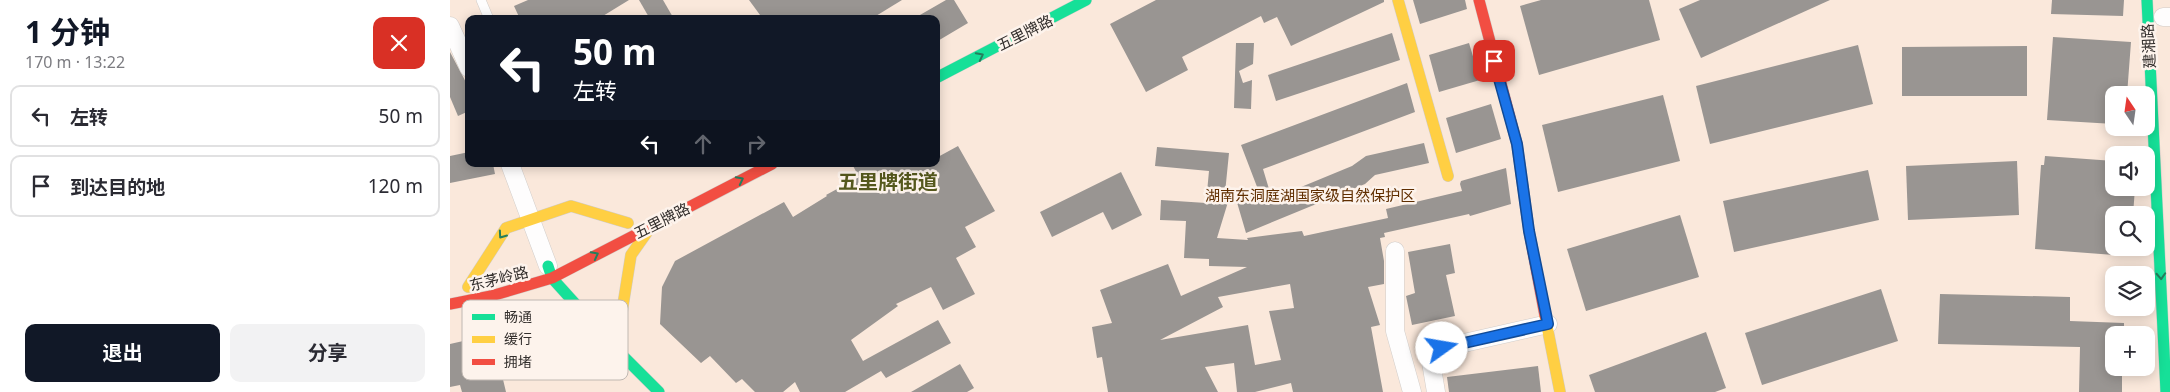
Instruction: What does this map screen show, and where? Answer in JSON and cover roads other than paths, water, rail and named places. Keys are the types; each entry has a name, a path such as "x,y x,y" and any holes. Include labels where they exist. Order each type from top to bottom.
{"main road":[{"name":"五里牌路","path":"940,76 1086,0"},
{"path":"1398,0 1448,176"},
{"path":"1479,0 1517,144 1529,231 1560,392"},
{"name":"建湘路","path":"2147,0 2166,392"},
{"name":"五里牌路","path":"549,268 651,226 766,167"},
{"name":"五里牌路","path":"532,220 572,206 633,221 614,231"},
{"name":"东茅岭路","path":"487,282 463,288 506,228 532,220"},
{"path":"622,300 632,255 651,226"},
{"path":"549,268 575,300"},
{"name":"东茅岭路","path":"470,300 491,296 549,268"},
{"path":"628,361 659,392"}],"street":[{"path":"450,26 465,59"},
{"path":"511,167 549,268"},
{"path":"1395,252 1395,331 1412,392"},
{"path":"1436,392 1431,362 1442,348 1548,324"}],"lane":[{"path":"482,0 488,15"}],"district":[{"name":"五里牌街道","path":"888,182"}],"park label":[{"name":"湖南东洞庭湖国家级自然保护区","path":"1310,196"}]}
